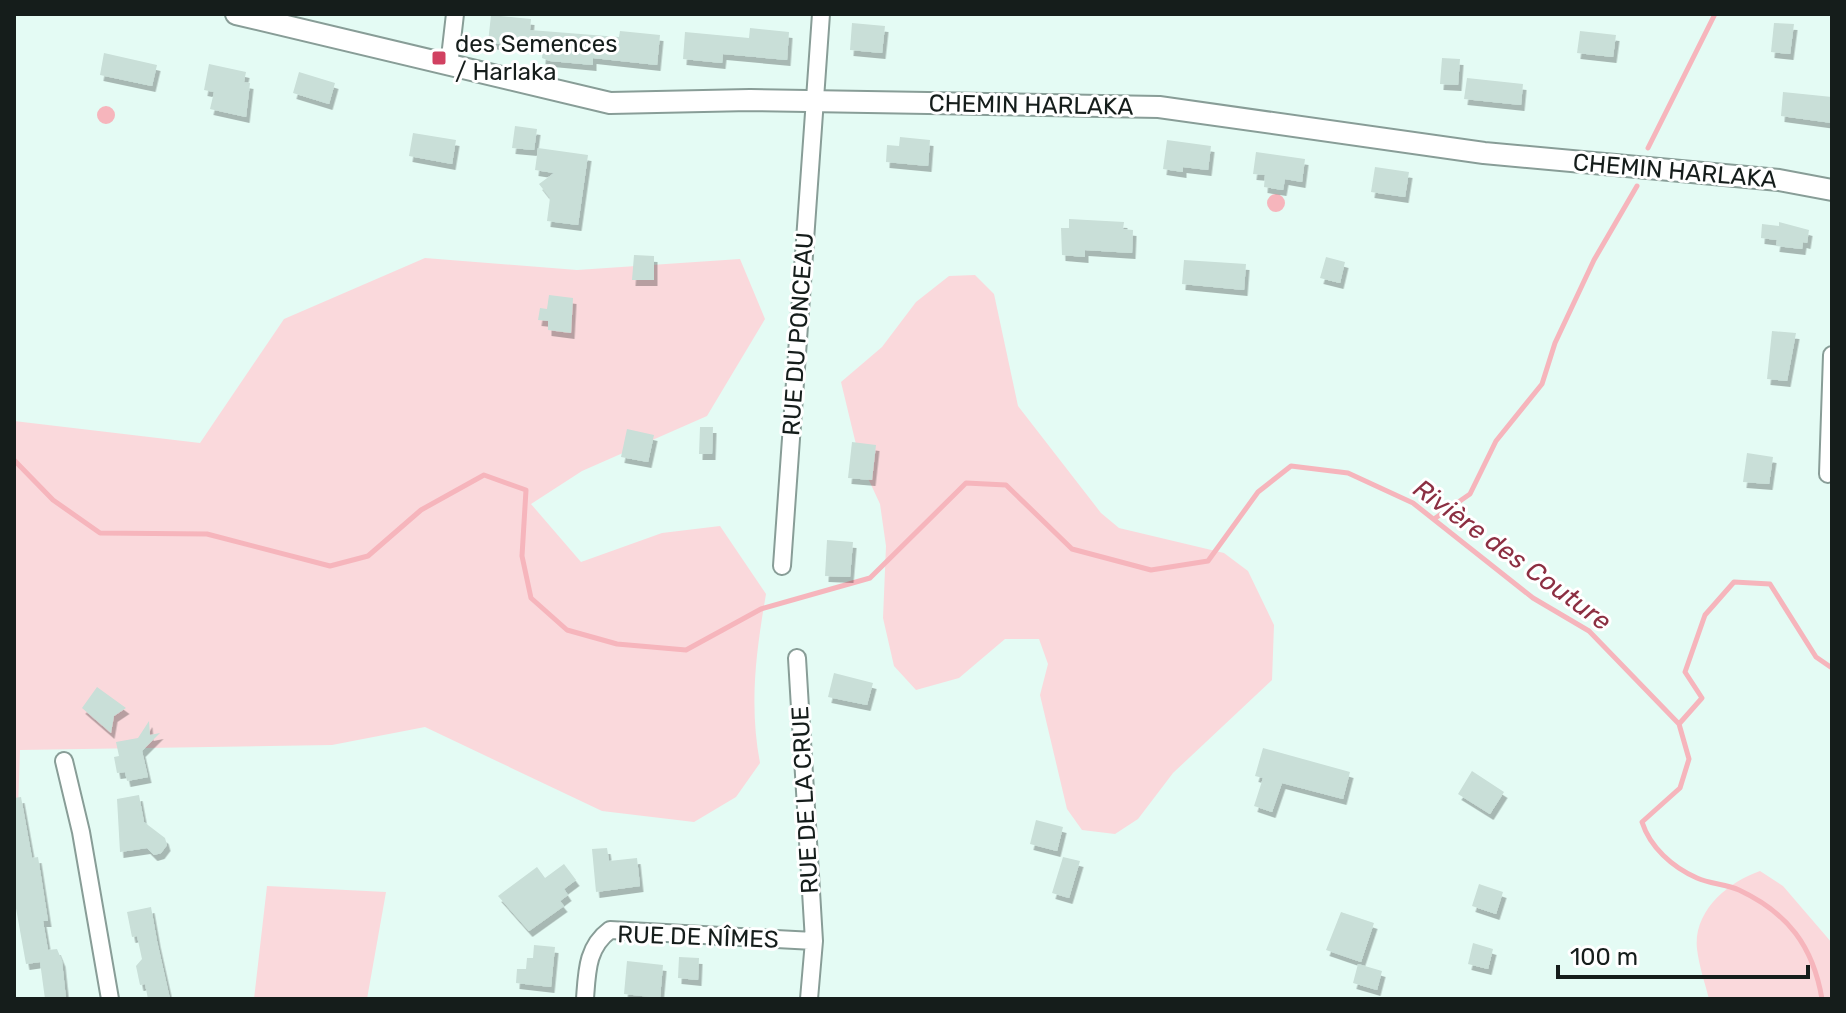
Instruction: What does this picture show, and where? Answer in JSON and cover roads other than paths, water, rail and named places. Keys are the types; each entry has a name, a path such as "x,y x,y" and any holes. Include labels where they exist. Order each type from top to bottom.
{"street":[{"name":"CHEMIN HARLAKA","path":"236,14 610,103 1159,107 1484,153 1779,180 1832,190"},
{"path":"449,66 455,14"},
{"name":"RUE DU PONCEAU","path":"782,566 821,14"},
{"path":"1828,474 1832,355"},
{"name":"RUE DE LA CRUE","path":"797,658 814,941 809,999"},
{"path":"64,761 81,832 110,999"},
{"name":"RUE DE NÎMES","path":"585,999 587,968 595,941 610,930 814,941"}],"waterway":[{"path":"1648,148 1715,14"},
{"path":"1434,519 1470,494 1496,441 1542,384 1555,343 1594,260 1637,186"},
{"name":"Rivière des Couture","path":"14,460 53,500 100,533 207,534 330,566 368,556 421,510 484,475 526,490 522,556 531,598 567,630 617,644 686,650 761,609 870,578 966,483 1006,485 1072,549 1151,570 1208,561 1258,492 1291,466 1348,473 1413,503 1533,598 1589,631 1679,724 1689,759 1680,788 1642,822 1646,831 1656,848 1679,868 1702,880 1739,890 1771,909 1784,921 1805,947 1822,999"},
{"path":"1679,724 1702,698 1685,672 1705,615 1734,582 1770,584 1816,657 1832,668"}],"place":[{"name":"des Semences / Harlaka","path":"439,58"}]}
